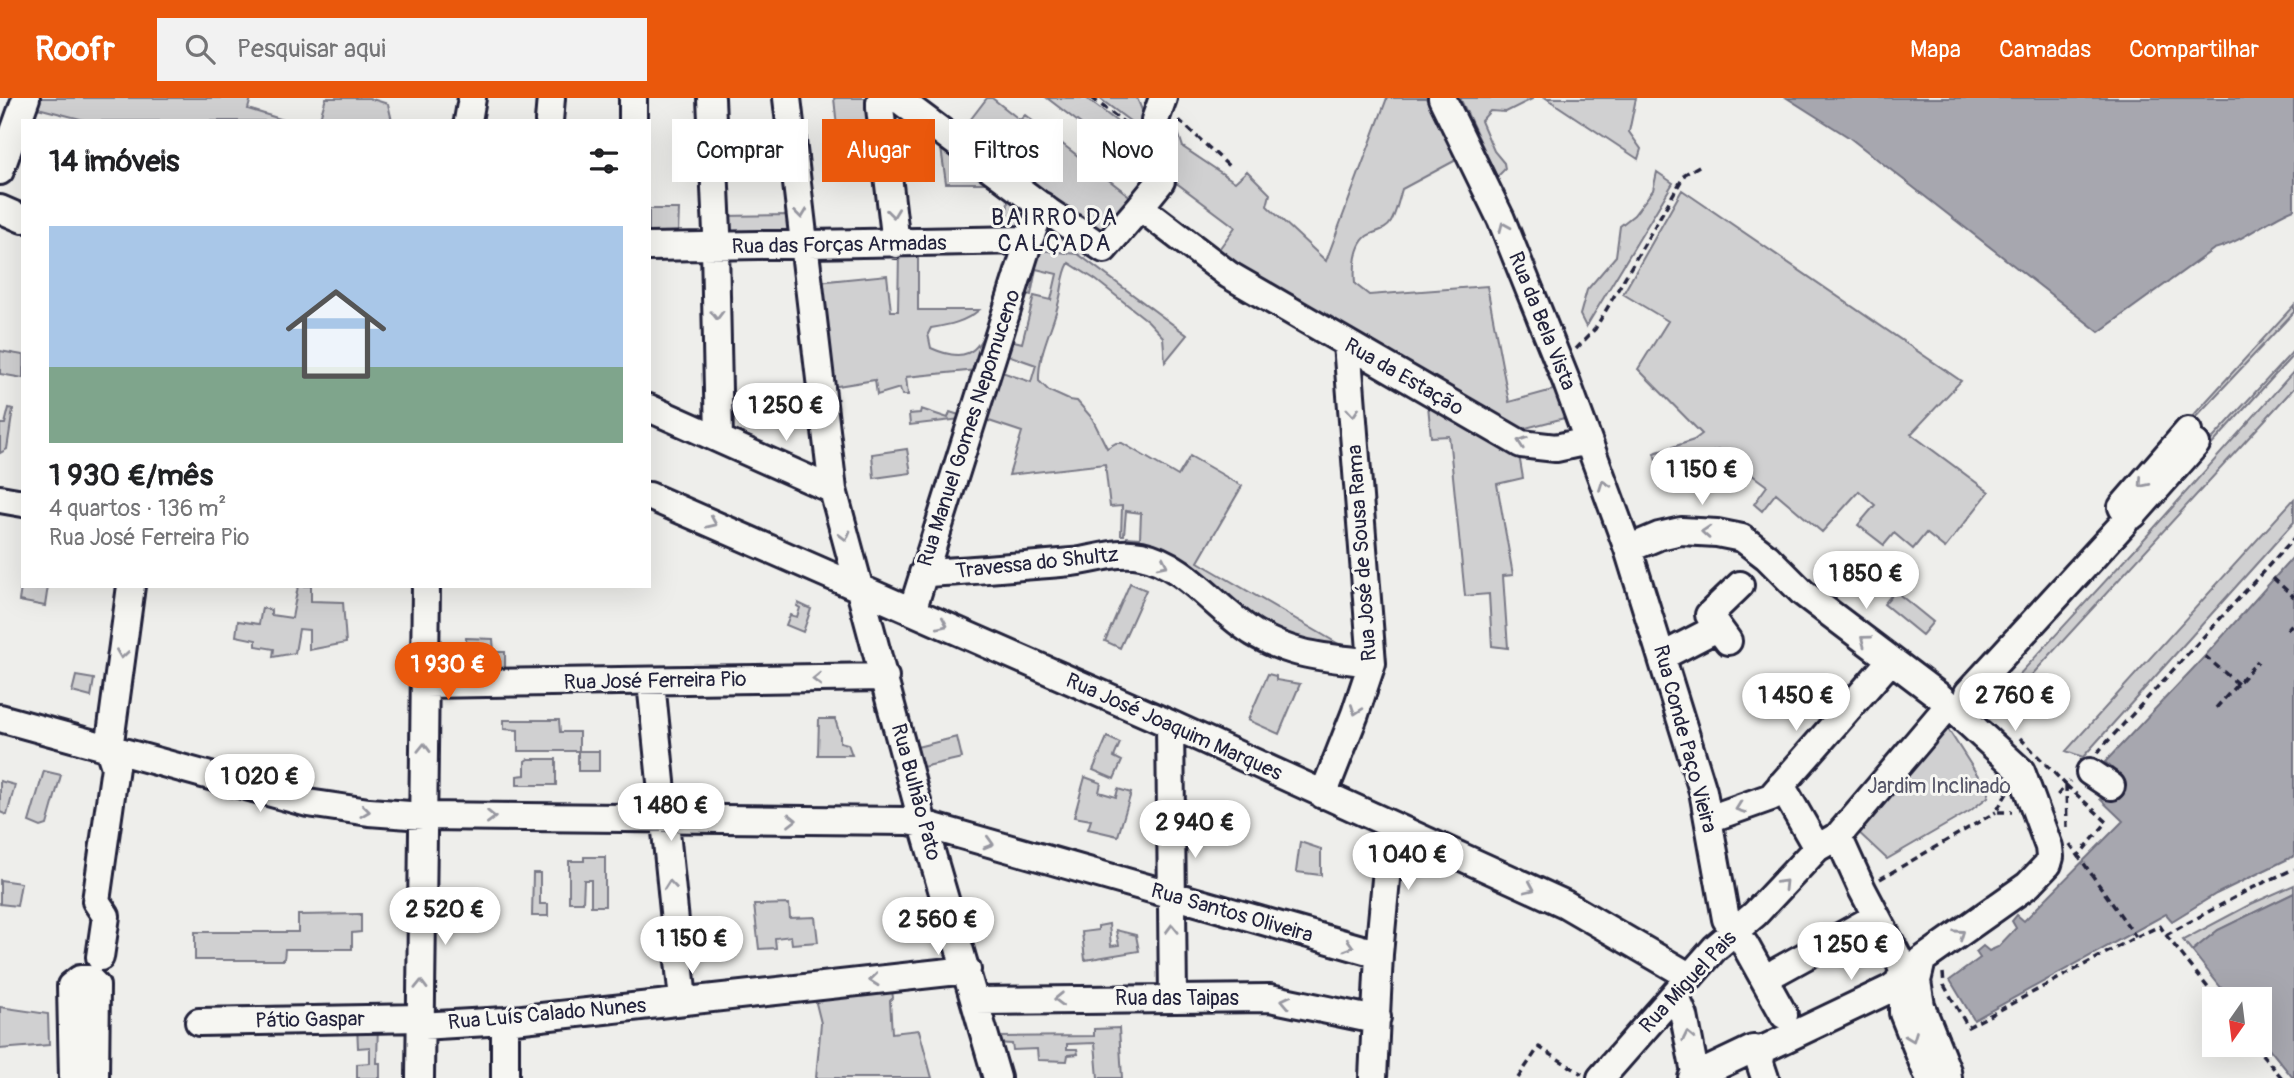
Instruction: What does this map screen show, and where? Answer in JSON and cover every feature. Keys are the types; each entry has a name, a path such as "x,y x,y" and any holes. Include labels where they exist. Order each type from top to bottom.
{"street":[{"path":"0,172 26,98"},
{"path":"468,119 471,98"},
{"path":"549,119 551,98"},
{"path":"633,98 633,119"},
{"path":"711,98 717,232 715,247 719,439"},
{"name":"Rua Bulhão Pato","path":"787,98 833,490 923,824 997,1078"},
{"path":"884,98 880,102 880,108 896,244"},
{"path":"897,98 1042,206 1104,248 1161,181 1158,118"},
{"name":"Rua da Bela Vista","path":"1442,98 1501,219 1561,366 1628,549"},
{"name":"Rua Manuel Gomes Nepomuceno","path":"912,611 1042,206"},
{"name":"Rua da Estação","path":"1140,207 1229,275 1521,444 1556,448 1588,441"},
{"path":"0,209 21,218"},
{"name":"Rua das Forças Armadas","path":"651,247 1029,240"},
{"name":"Rua José de Sousa Rama","path":"1323,795 1355,714 1371,663 1348,344"},
{"path":"651,409 833,490"},
{"name":"Rua José Joaquim Marques","path":"651,497 1170,724 1565,904 1682,986"},
{"path":"0,499 21,503"},
{"name":"Rua Miguel Pais","path":"1601,1078 1682,986 1739,938 1755,914 1827,842 1952,698 2124,523"},
{"path":"1628,549 1659,536 1681,531 1704,531 1742,538 1767,557 1803,593 1891,660 1952,698 2023,773 2050,857 2044,869 2028,885 1911,979 1762,1050 1753,1049 1695,1077 1684,1016 1682,986"},
{"name":"Rua Conde Paço Vieira","path":"1628,549 1703,791 1726,919 1784,1015"},
{"name":"Travessa do Shultz","path":"923,573 981,564 1071,562 1129,554 1141,555 1178,572 1233,617 1281,647 1297,653 1371,663"},
{"path":"1663,656 1723,634 1709,615 1740,584"},
{"path":"100,957 106,916 96,901 115,767 109,749 131,588"},
{"path":"420,1078 426,588"},
{"path":"1709,819 1771,797 1891,660"},
{"name":"Rua José Ferreira Pio","path":"425,684 885,677"},
{"path":"651,682 683,1001"},
{"name":"Rua Santos Oliveira","path":"0,718 309,803 423,816 909,821 1379,954"},
{"path":"1170,724 1173,997"},
{"path":"1781,785 1862,889 1911,979 1948,1078"},
{"path":"1373,1078 1379,954 1391,826"},
{"path":"1777,971 1876,917"},
{"name":"Rua Luís Calado Nunes","path":"420,1022 505,1021 967,970"},
{"path":"73,1078 71,986 80,979 89,979 96,986 95,1078"},
{"path":"1911,979 1903,1013 1929,1078"},
{"name":"Rua das Taipas","path":"975,1001 1270,998 1366,1018 1377,1017"},
{"path":"505,1021 505,1078"},
{"name":"Pátio Gaspar","path":"200,1022 420,1022"},
{"path":"1762,1050 1760,1063 1765,1078"}],"path":[{"path":"1092,98 1158,118 1171,112 1231,168"},
{"path":"1561,366 1595,329 1685,174 1701,165"},
{"path":"2066,785 2091,774 2294,538"},
{"path":"2273,578 2294,597"},
{"path":"2287,630 2294,622"},
{"path":"2205,656 2238,684"},
{"path":"2216,708 2258,662"},
{"path":"2066,785 2067,840 2136,937"},
{"path":"2066,785 2107,822 2078,855"},
{"path":"1862,889 1996,812"},
{"path":"2166,934 2294,869"},
{"path":"1911,979 1944,985 1968,1027 2160,926 2208,987"},
{"path":"1518,1078 1539,1047 1587,1078"},
{"path":"2264,1057 2282,1078"}],"green space":[{"path":"37,98 251,98 248,109 280,119 80,119 34,107"},
{"path":"326,98 369,98 388,104 392,119 320,119"},
{"path":"834,98 868,98 870,119 836,119"},
{"path":"987,98 992,98 1019,119 971,119"},
{"path":"1047,98 1086,98 1114,119 1077,121"},
{"path":"1099,98 1137,98 1144,119 1127,119"},
{"path":"1387,98 1426,98 1458,159 1402,189 1389,225 1367,236 1357,252 1355,284 1369,295 1487,286 1509,402 1560,388 1572,416 1518,430 1237,268 1217,252 1235,227 1175,182 1178,182 1178,132 1183,147 1235,182 1247,171 1270,194 1267,206 1326,261"},
{"path":"1460,98 1534,98 1506,112 1490,111 1481,121 1494,151 1504,163 1505,169 1497,177"},
{"path":"1546,98 1636,98 1629,132 1641,149 1638,159"},
{"path":"1063,144 1077,155 1077,182 1111,182 1132,198 1106,227 1100,229 1091,226 1034,182 1063,182"},
{"path":"941,148 949,154 949,182 986,183 946,183"},
{"path":"1657,172 1673,183 1586,327 1580,315 1587,290 1616,256 1620,226 1634,215 1653,190"},
{"path":"1166,182 1175,182 1166,193"},
{"path":"1682,190 1961,381 1911,434 1989,492 1945,548 1926,533 1913,549 1894,533 1884,545 1858,525 1875,505 1859,491 1822,532 1776,493 1762,511 1754,504 1767,486 1718,450 1659,470 1654,453 1694,440 1702,434 1638,369 1668,321 1623,294"},
{"path":"1008,199 1027,214 1022,229 1012,227 1007,219"},
{"path":"651,209 679,209 678,234 651,235"},
{"path":"789,215 790,231 724,231 723,216"},
{"path":"1038,250 1078,254 1187,335 1165,362 1163,337 1148,321 1096,280 1069,263 1043,350 1039,381 1049,391 1077,401 1092,418 1107,448 1122,443 1178,476 1190,456 1242,486 1198,562 1361,657 1310,651 1126,549 1127,537 1140,538 1141,513 1126,511 1124,535 1121,535 1122,506 1110,507 1105,464 1009,475 1022,432 983,419 999,371 1031,382 1036,365 1005,354 1010,340 1022,343 1034,296 1051,300 1057,274 1036,269 1031,295 1025,293"},
{"path":"899,252 918,252 918,310 979,310 962,320 931,328 928,334 931,348 952,355 968,353 980,342 988,322 994,319 977,370 906,377 908,395 902,395 900,388 877,395 875,380 831,387 818,282 887,275 891,311 898,311"},
{"path":"2294,305 2294,312 2192,421 2190,419"},
{"path":"2294,350 2294,354 2160,502 2157,499"},
{"path":"0,351 21,355 21,378 0,374"},
{"path":"2294,371 2294,388 2028,679 2018,713 2014,714 2011,695 2017,677"},
{"path":"1428,405 1519,455 1523,478 1497,484 1513,575 1503,576 1508,648 1492,646 1489,594 1465,596 1449,436 1431,437"},
{"path":"9,408 13,409 7,449 0,453 0,424 5,424"},
{"path":"921,409 948,418 950,412 962,416 961,419 910,425 909,414 920,413"},
{"path":"907,449 911,473 874,478 872,454"},
{"path":"2294,499 2294,522 2083,757 2066,751"},
{"path":"1130,583 1146,590 1120,648 1105,641"},
{"path":"21,588 48,588 45,606 19,601"},
{"path":"298,588 311,588 311,601 343,602 346,643 309,650 309,630 299,629 295,653 273,657 274,649 256,646 256,640 236,636 238,621 259,624 262,608 271,610 271,615 292,618"},
{"path":"1895,591 1933,622 1922,635 1884,604"},
{"path":"798,603 811,609 803,632 786,625 790,615 797,617 800,608"},
{"path":"466,638 493,639 494,652 505,652 505,673 466,672"},
{"path":"1268,674 1276,676 1276,680 1300,684 1279,734 1248,720"},
{"path":"76,676 94,679 91,697 72,692"},
{"path":"819,719 835,719 840,742 848,744 852,755 818,755"},
{"path":"504,720 559,720 560,732 579,732 579,751 599,751 599,771 578,771 578,751 518,751 518,730 504,729"},
{"name":"Jardim Inclinado","path":"1946,726 1989,793 1988,797 1970,811 1887,859 1855,829"},
{"path":"957,737 962,758 918,768 913,748"},
{"path":"1107,737 1120,743 1114,757 1122,761 1114,779 1093,770"},
{"path":"556,759 556,785 517,785 517,776 525,775 525,761"},
{"path":"44,771 61,775 47,825 41,827 29,822"},
{"path":"1085,777 1101,783 1099,792 1116,797 1118,789 1131,793 1118,836 1088,829 1091,820 1074,817"},
{"path":"0,781 15,785 7,815 0,812"},
{"path":"1300,842 1321,849 1321,875 1296,872"},
{"path":"584,857 605,857 605,906 591,906 591,880 584,880 583,902 569,902 569,861 584,861"},
{"path":"533,873 540,873 540,904 548,904 548,916 532,916"},
{"path":"0,880 21,883 17,906 0,904"},
{"path":"2294,885 2294,893 2218,930 2192,951 2183,940 2251,904"},
{"path":"789,904 790,918 815,917 818,942 792,944 791,936 775,938 776,948 759,949 754,905"},
{"path":"361,914 361,932 352,933 352,949 285,949 284,960 195,960 195,932 298,932 298,915"},
{"path":"1109,924 1111,946 1119,945 1116,930 1136,935 1139,951 1085,960 1082,932 1098,930 1098,926"},
{"path":"892,990 892,1033 919,1030 932,1078 816,1078 821,1023 815,999"},
{"path":"0,1007 48,1014 49,1045 0,1049"},
{"path":"378,1023 377,1063 380,1063 380,1078 357,1078 357,1064 370,1063 370,1047 358,1048 357,1024"},
{"path":"1119,1028 1122,1078 1098,1078 1095,1043 1067,1044 1067,1049 1077,1049 1078,1054 1068,1055 1067,1061 1038,1060 1037,1049 1013,1050 1012,1044 996,1043 994,1037 1094,1036 1094,1029"}],"shaded area":[{"path":"1787,98 2294,98 2294,209 2225,246 2214,249 2099,332 1850,138"},
{"path":"2294,556 2294,856 2216,894 2172,921 2166,914 1974,1020 1950,980 1980,958 1976,952 1983,946 1989,951 1998,947 2016,928 2012,921 2017,915 2024,921 2123,821 2100,799 2120,775 2105,762"},
{"path":"2294,893 2294,1078 2272,1052 2272,987 2220,987 2192,951 2218,930"}],"district":[{"name":"BAIRRO DA CALÇADA","path":"1055,230"}]}
